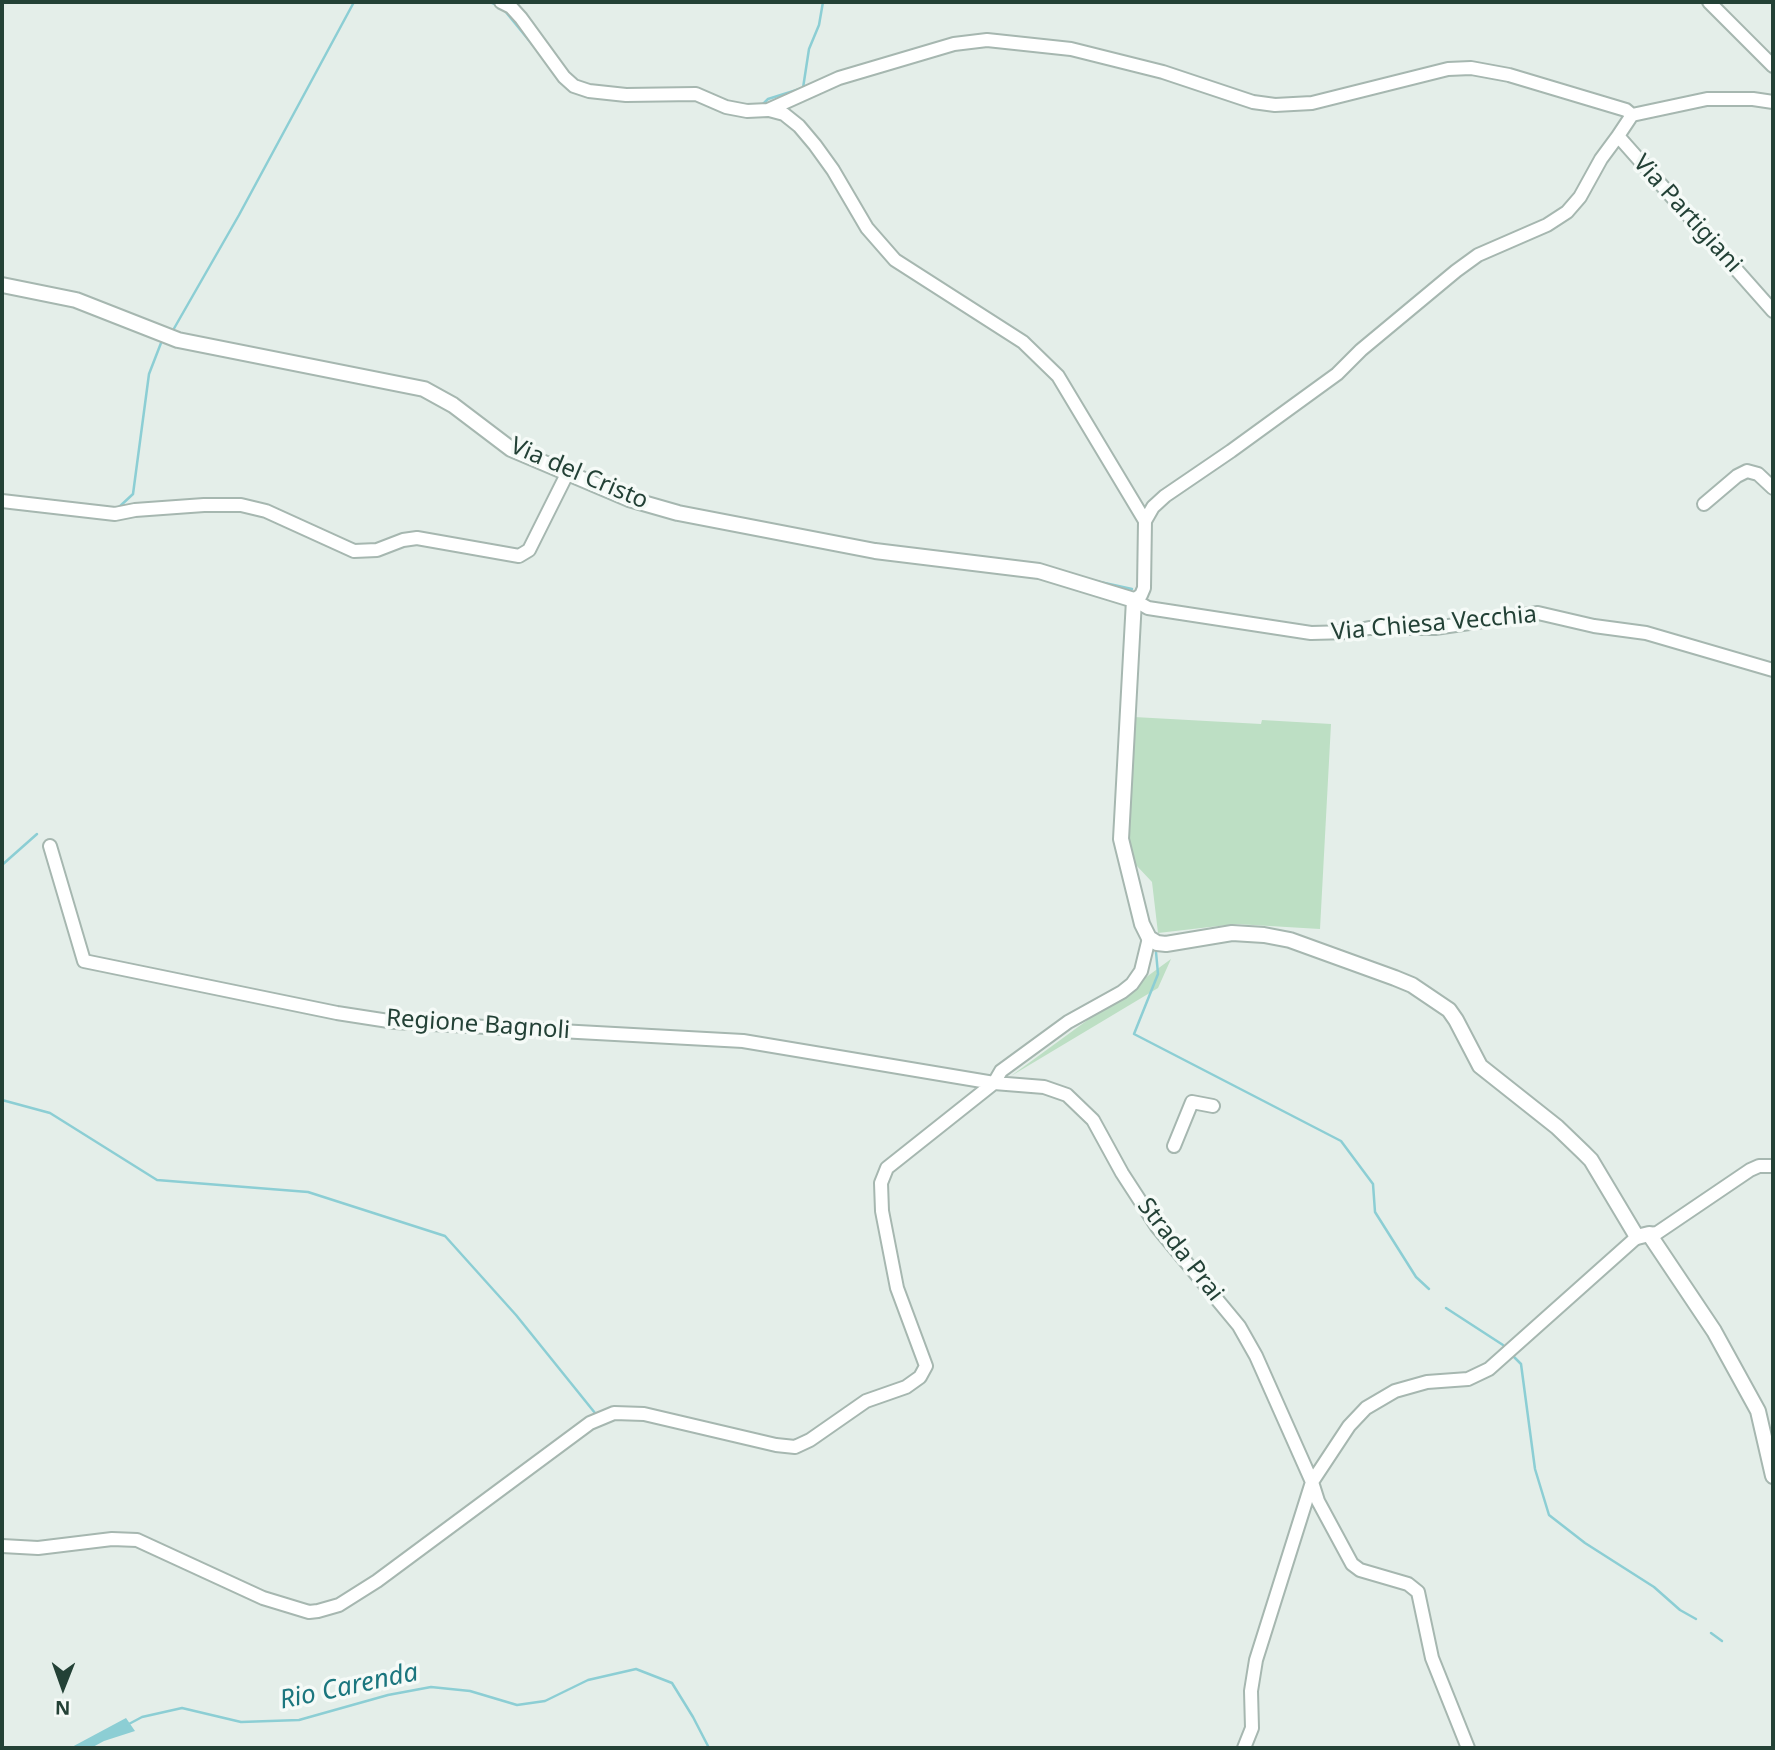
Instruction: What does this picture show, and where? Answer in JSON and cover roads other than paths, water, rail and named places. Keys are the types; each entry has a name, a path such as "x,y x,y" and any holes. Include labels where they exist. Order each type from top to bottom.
{"street":[{"path":"501,2 522,18 564,77 574,86 589,91 626,95 696,94 726,107 747,111 768,110 791,102 839,78 954,44 987,40 1071,49 1163,72 1253,102 1275,104 1311,103 1448,69 1471,68 1509,75 1626,110 1632,115 1707,99 1773,102"},
{"path":"1709,2 1773,66"},
{"path":"768,110 784,114 799,126 833,170 867,228 895,260 1023,342 1044,361 1070,394 1145,521"},
{"name":"Via Partigiani","path":"1632,115 1618,136 1773,311"},
{"path":"1618,136 1601,159 1580,197 1567,212 1548,225 1478,255 1361,350 1337,374 1153,507 1145,521 1144,588 1141,595 1134,600 1121,839 1142,924 1149,938 1157,943 1166,944 1233,933 1290,940 1395,978 1439,1002 1457,1020 1480,1066 1557,1126 1591,1160 1714,1332 1758,1411 1773,1476"},
{"name":"Via del Cristo","path":"2,285 76,300 178,340 424,389 453,405 511,449 629,499 678,513 875,551 1039,571 1134,600"},
{"path":"1704,504 1737,476 1747,471 1758,474 1773,488"},
{"path":"2,502 115,514 204,505 242,505 266,511 354,551 377,550 403,540 417,538 519,556 529,550 568,472"},
{"path":"1145,557 1153,524 1161,507 1175,489"},
{"name":"Via Chiesa Vecchia","path":"1134,600 1148,608 1311,633 1350,632 1369,628 1435,628 1538,613 1594,626 1646,633 1773,670"},
{"name":"Regione Bagnoli","path":"50,846 84,961 299,1006 395,1022 743,1041 994,1083"},
{"path":"2,1546 38,1548 113,1539 137,1541 263,1598 309,1612 318,1611 339,1605 377,1581 590,1423 614,1413 644,1414 776,1446 795,1447 810,1440 858,1406 906,1387 920,1377 926,1366 897,1288 883,1211 881,1183 887,1168 994,1083 1001,1071 1068,1022 1132,984 1142,971 1149,938"},
{"name":"Strada Prai","path":"994,1083 1044,1087 1067,1095 1093,1120 1122,1173 1157,1227 1239,1326 1256,1356 1318,1501 1352,1564 1360,1570 1408,1584 1418,1592 1432,1658 1468,1748"},
{"path":"1174,1146 1192,1102 1213,1106"},
{"path":"1244,1748 1252,1728 1251,1691 1256,1660 1312,1482 1349,1426 1366,1408 1395,1391 1427,1382 1468,1378 1489,1368 1643,1236 1657,1233 1750,1170 1759,1166 1773,1166"}],"water":[{"path":"126,1718 135,1731 91,1748 70,1748"}],"waterway":[{"path":"172,332 239,215 354,2"},
{"path":"490,2 497,5"},
{"path":"763,104 768,99 803,88 809,49 819,25 823,2"},
{"path":"505,11 536,49"},
{"path":"118,508 133,494 149,374 161,343"},
{"path":"1091,580 1132,589"},
{"path":"2,865 37,834"},
{"path":"1156,952 1158,974 1134,1034 1341,1141 1373,1184 1375,1212 1416,1277 1429,1289"},
{"path":"2,1100 50,1113 157,1180 308,1192 445,1236 516,1315 595,1413"},
{"path":"1446,1308 1503,1345"},
{"path":"1514,1357 1521,1364 1535,1469 1549,1515 1696,1619"},
{"path":"1711,1633 1722,1641"},
{"name":"Rio Carenda","path":"127,1725 142,1717 182,1708 241,1722 299,1720 388,1695 431,1687 470,1691 517,1705 545,1701 588,1680 636,1669 672,1683 709,1748"}]}
